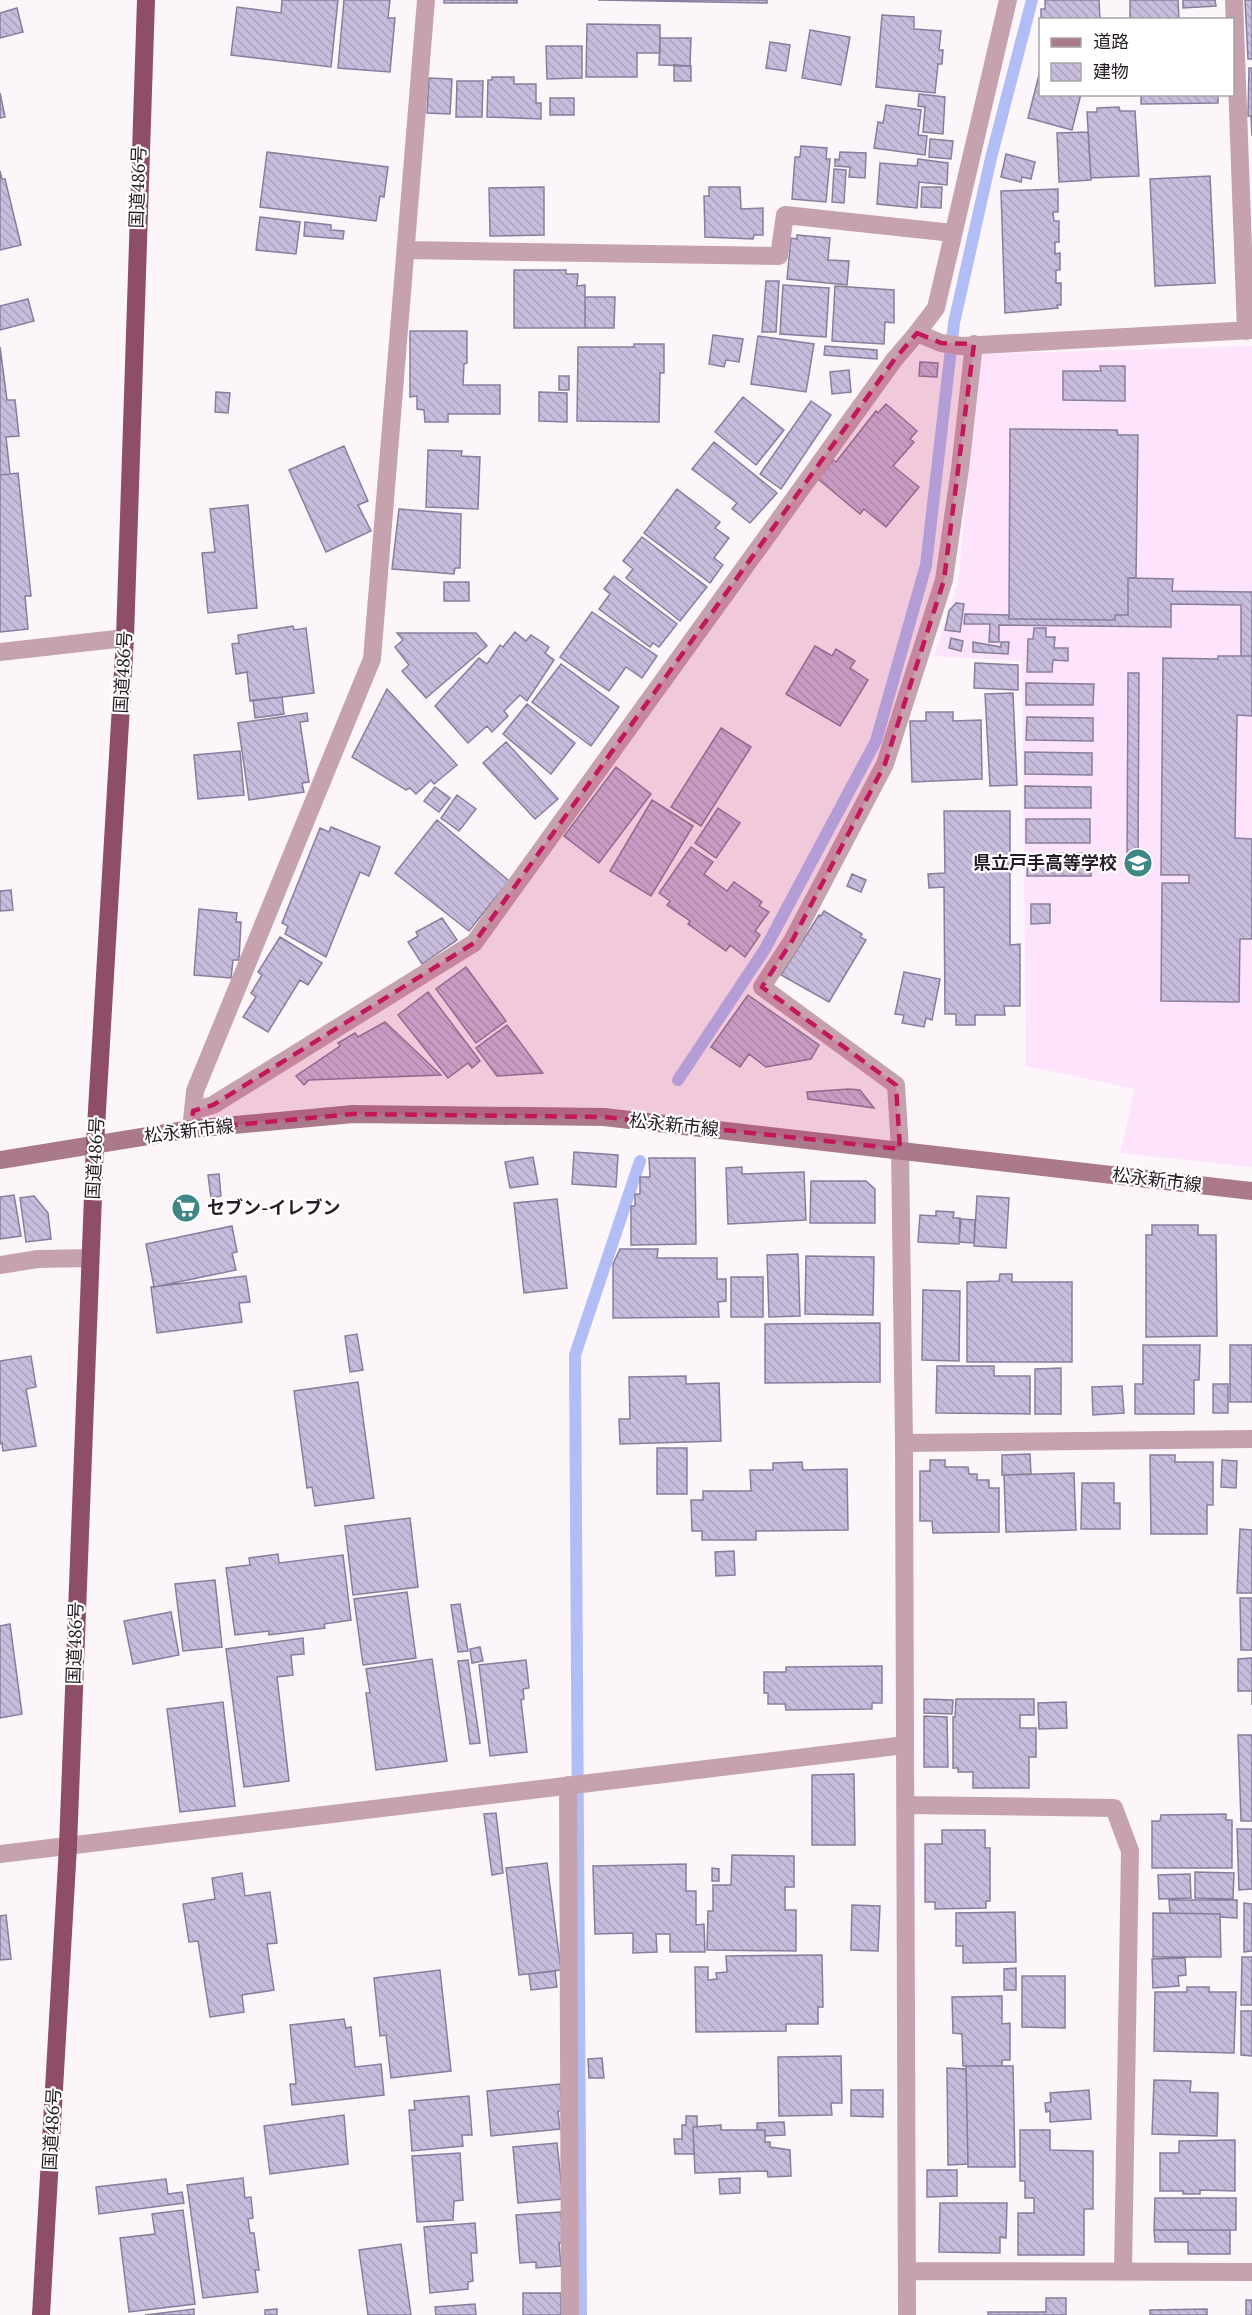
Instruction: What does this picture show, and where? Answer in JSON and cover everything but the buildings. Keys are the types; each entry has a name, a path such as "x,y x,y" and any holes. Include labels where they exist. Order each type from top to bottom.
{"highway":[{"name":"国道486号","path":"41,2315 68,1846 94,1144 125,638 146,0"}],"main road":[{"name":"松永新市線","path":"0,1160 94,1144 192,1120 353,1114 604,1117 1252,1191"}],"street":[{"path":"192,1120 195,1091 372,659 426,0"},
{"path":"192,1120 474,943 894,360 936,308 1008,0"},
{"path":"917,333 941,343 967,345 1249,331 1234,0"},
{"path":"406,250 779,256 785,215 953,233"},
{"path":"907,2315 904,1443 900,1149 896,1085 762,987 792,941 885,764 944,580 960,469 967,345"},
{"path":"0,652 125,638"},
{"path":"0,1265 38,1259 90,1258"},
{"path":"904,1443 1252,1439"},
{"path":"0,1854 905,1745"},
{"path":"568,1785 570,2315"},
{"path":"905,1805 1114,1808 1130,1851 1123,2271"},
{"path":"908,2271 1252,2272"}],"highlighted area":[{"path":"917,333 941,343 974,344 944,580 885,764 792,941 762,987 896,1085 900,1149 604,1117 353,1114 191,1129 193,1111 213,1105 474,943 894,360"}],"shaded area":[{"name":"県立戸手高等学校","path":"1252,346 1252,1167 1120,1153 1135,1089 1026,1066 1022,661 934,656 958,582 980,354"}],"waterway":[{"path":"678,1080 765,949 876,741 926,565 954,323 991,158 1032,0"},
{"path":"581,2315 575,1355 640,1161"}],"place":[{"name":"県立戸手高等学校","path":"1138,863"},
{"name":"セブン-イレブン","path":"186,1208"}]}
